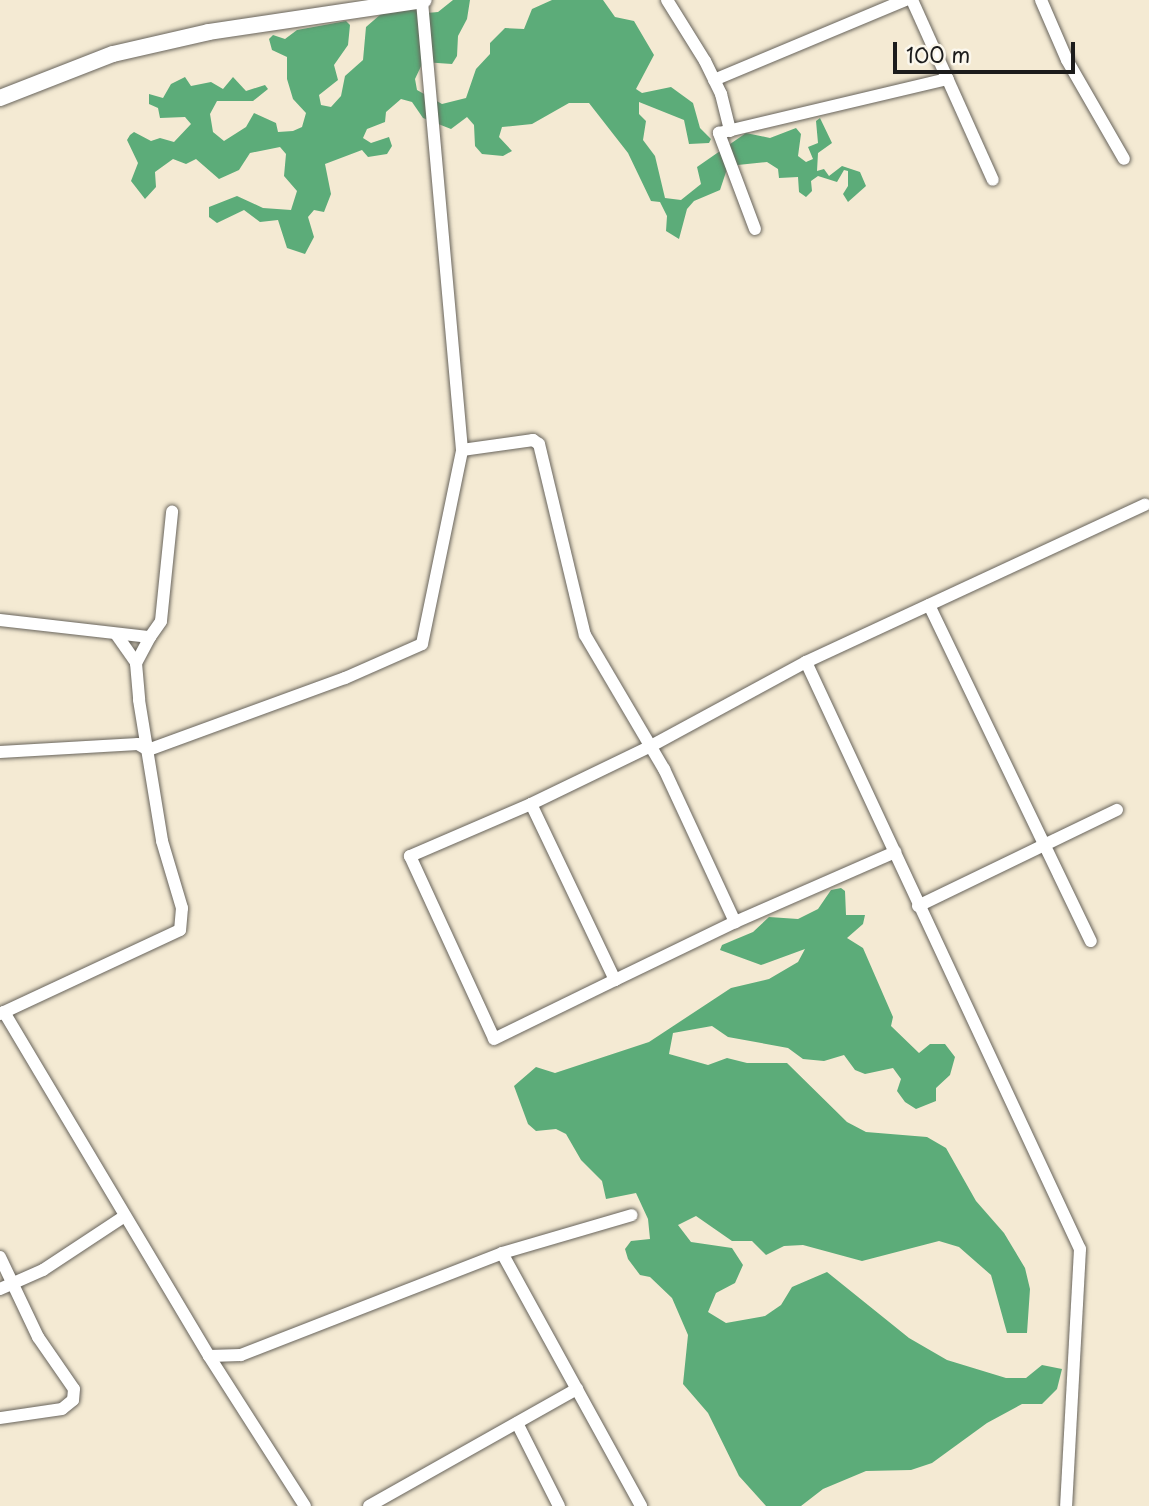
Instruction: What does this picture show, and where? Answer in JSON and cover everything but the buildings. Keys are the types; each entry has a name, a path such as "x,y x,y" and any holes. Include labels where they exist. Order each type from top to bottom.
{"street":[{"path":"667,0 714,80 730,131"},
{"path":"714,80 905,0"},
{"path":"912,0 993,180"},
{"path":"1041,0 1067,60 1124,159"},
{"path":"0,98 114,54 209,32 423,1 462,450 422,643 345,678 148,750"},
{"path":"755,229 719,133 948,79"},
{"path":"462,450 533,440 539,444 585,635 651,746 735,922"},
{"path":"895,852 735,922 494,1039 410,856 531,804 651,746 806,662 1145,505"},
{"path":"136,663 149,637 161,621 172,512"},
{"path":"929,605 1042,847 1091,941"},
{"path":"0,620 149,637"},
{"path":"116,634 136,663 162,841 182,908 180,930 2,1013 209,1356 305,1506"},
{"path":"806,662 1080,1249 1066,1506"},
{"path":"0,752 138,744 148,750"},
{"path":"531,804 615,980"},
{"path":"918,906 1116,810"},
{"path":"209,1356 241,1354 502,1253 632,1215"},
{"path":"0,1289 16,1284 125,1216"},
{"path":"502,1253 641,1506"},
{"path":"0,1256 16,1284 38,1337 74,1389 73,1400 62,1409 0,1418"},
{"path":"369,1506 577,1389"},
{"path":"517,1423 559,1506"}],"green space":[{"path":"453,0 470,0 467,19 458,36 457,56 452,64 423,62 415,79 417,90 442,104 466,98 476,69 490,54 490,43 505,28 524,29 532,9 552,0 603,0 615,17 634,21 654,55 636,89 642,93 671,87 693,103 700,128 711,139 709,143 689,144 684,120 639,102 639,114 646,121 643,140 655,156 665,198 681,200 701,184 697,167 746,133 770,138 796,128 801,134 798,156 806,162 813,159 808,147 818,143 816,121 820,118 832,143 818,153 817,171 824,169 829,176 842,166 860,172 866,186 848,202 843,194 848,186 848,171 844,170 837,182 818,176 811,181 812,191 806,197 799,192 798,177 779,178 778,169 767,162 728,166 720,190 694,201 687,209 679,239 666,231 667,216 660,202 651,201 628,153 589,103 569,103 532,124 502,127 499,137 512,151 503,156 482,154 475,146 474,125 467,117 451,129 423,118 412,102 401,99 386,112 385,122 367,129 363,138 371,143 389,137 392,146 387,154 368,157 362,150 325,164 331,194 324,212 314,210 308,217 314,237 305,254 287,248 278,220 260,222 244,210 217,223 209,217 209,207 237,196 263,208 291,210 297,191 284,176 286,154 280,147 250,153 239,170 219,179 196,159 186,164 173,159 155,172 156,187 145,199 131,181 138,163 127,140 130,135 134,132 151,141 160,138 174,142 191,124 185,117 160,118 158,108 149,104 149,94 163,98 171,84 185,77 191,86 211,82 223,89 233,77 246,91 265,85 268,89 253,101 217,101 210,114 213,132 224,141 246,127 254,113 276,123 278,132 293,131 302,127 306,113 293,99 287,79 287,57 272,50 269,39 273,35 285,39 297,30 346,21 350,25 348,45 334,65 338,80 319,95 321,105 331,107 341,96 345,76 363,60 366,27 381,14 420,5 427,13 438,12"},
{"path":"841,888 845,891 846,915 865,915 863,924 847,938 863,948 893,1017 891,1026 919,1053 930,1044 945,1044 955,1057 950,1075 936,1088 936,1101 916,1109 905,1102 897,1091 901,1079 893,1068 865,1074 855,1070 844,1055 824,1061 803,1059 788,1048 728,1037 712,1026 673,1033 669,1054 708,1065 727,1058 747,1063 787,1063 847,1122 866,1132 927,1137 946,1148 976,1201 1004,1233 1025,1268 1030,1289 1027,1333 1007,1333 991,1275 959,1247 939,1241 862,1261 803,1245 784,1246 766,1255 752,1241 732,1241 696,1216 678,1225 691,1242 732,1248 743,1265 735,1283 716,1293 708,1312 726,1323 765,1316 781,1305 792,1287 827,1272 909,1338 947,1360 1006,1378 1026,1378 1042,1365 1062,1369 1057,1389 1042,1404 1022,1404 987,1423 932,1463 911,1470 866,1471 823,1489 801,1506 766,1506 739,1476 708,1413 683,1384 688,1335 672,1298 650,1277 640,1275 628,1259 625,1249 631,1241 650,1239 648,1219 636,1193 606,1199 602,1181 581,1160 566,1134 556,1129 536,1131 528,1124 514,1086 536,1067 555,1073 649,1042 731,988 769,979 798,962 805,949 761,965 720,950 722,945 753,932 769,917 798,919 818,909 831,890"}]}
